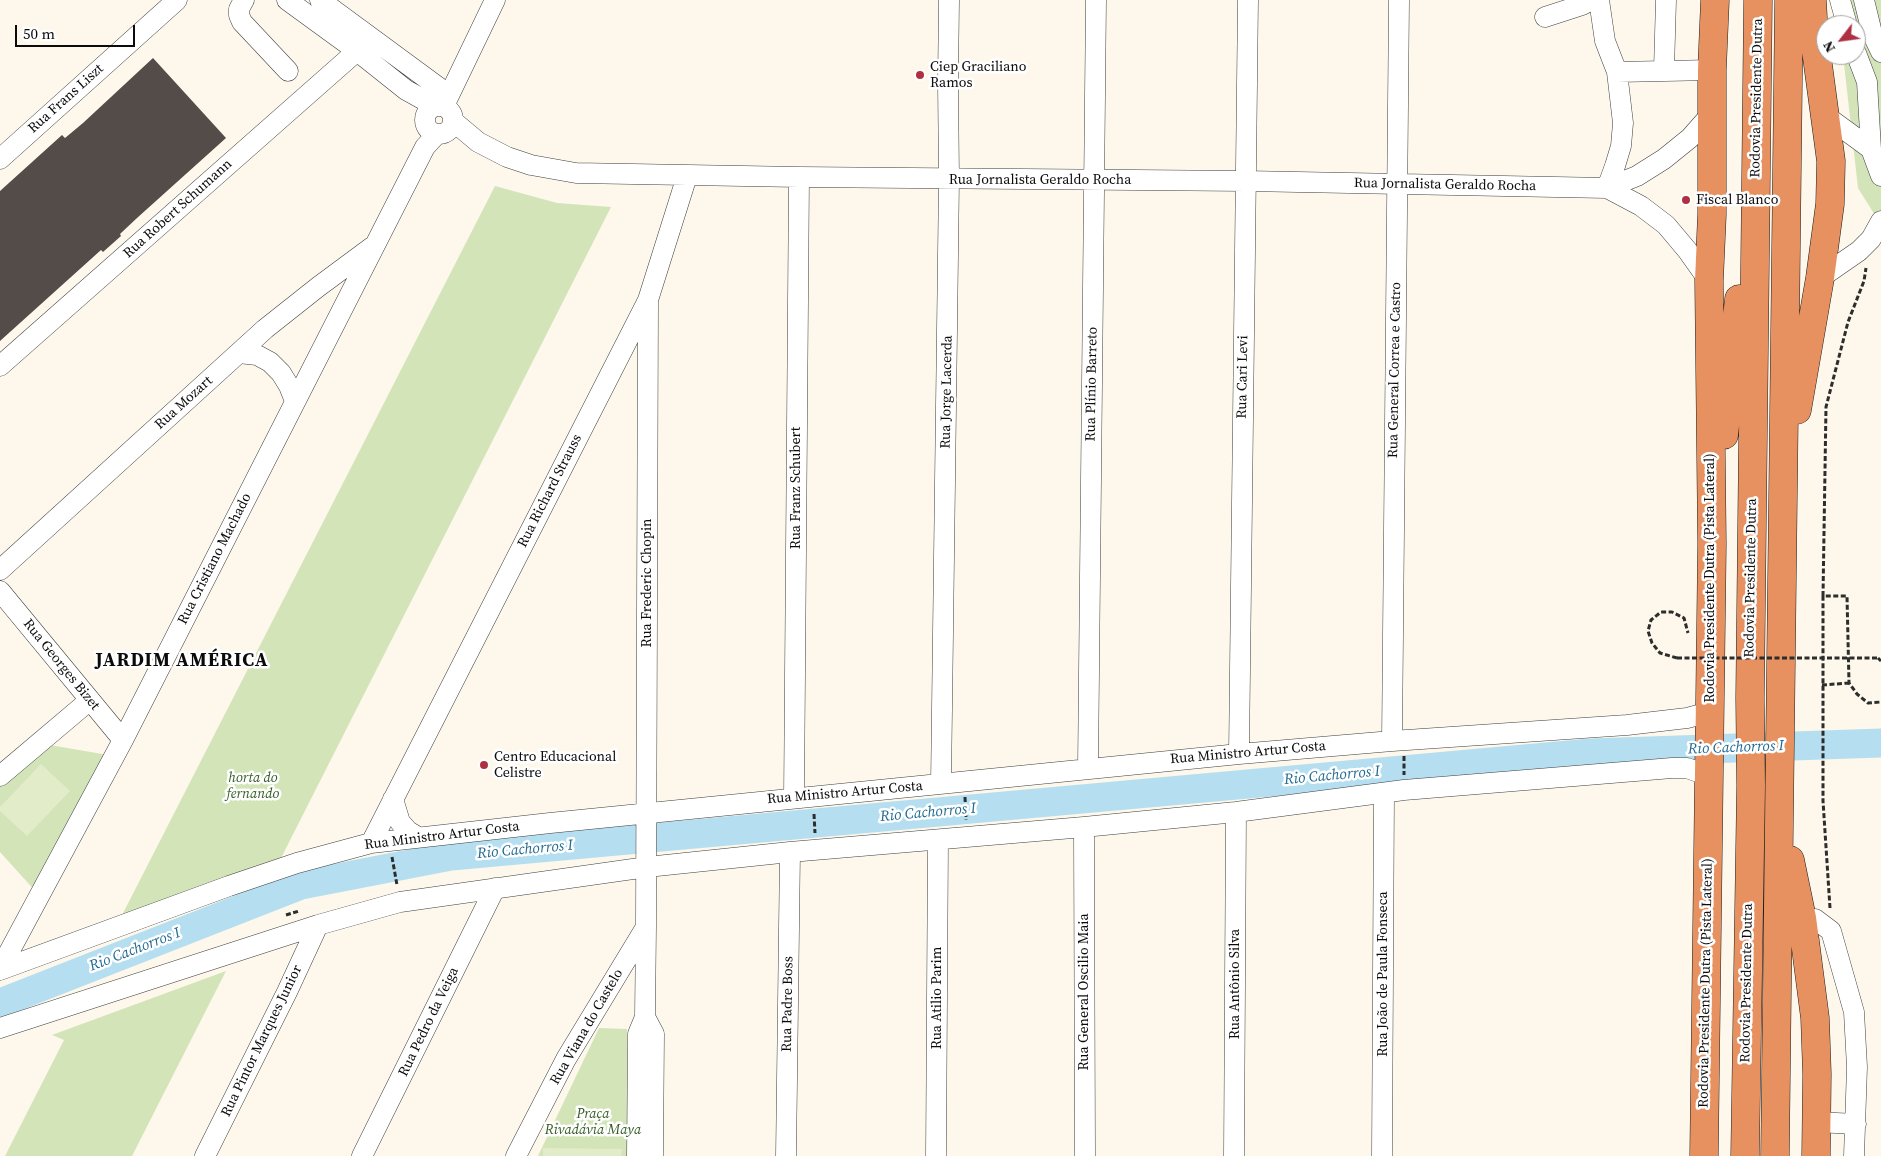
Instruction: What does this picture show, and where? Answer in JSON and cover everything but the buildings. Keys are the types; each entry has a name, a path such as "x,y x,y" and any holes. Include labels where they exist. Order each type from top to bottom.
{"highway":[{"name":"Rodovia Presidente Dutra (Pista Lateral)","path":"1704,1156 1712,544 1709,281 1712,214 1712,70 1715,0"},
{"name":"Rodovia Presidente Dutra","path":"1745,1156 1751,786 1750,698 1758,0"},
{"path":"1775,1156 1788,0"},
{"path":"1783,480 1820,278 1830,204 1831,162 1814,35 1812,0"},
{"path":"1712,544 1742,269 1746,244 1756,207"},
{"path":"1779,820 1792,868 1800,910 1815,1018 1817,1074 1816,1156"}],"street":[{"name":"Rua Frans Liszt","path":"0,159 177,0"},
{"path":"244,0 239,9 239,16 242,22 288,71"},
{"name":"Rua Jornalista Geraldo Rocha","path":"287,0 357,51 406,90 438,121 507,157 531,165 576,173 687,176 1397,183 1607,188 1637,176 1664,159 1690,138 1712,114"},
{"name":"Rua Jornalista Geraldo Rocha","path":"320,0 438,121"},
{"name":"Rua Cristiano Machado","path":"0,970 123,740 438,121 495,0"},
{"name":"Rua Jorge Lacerda","path":"941,784 949,179 949,0"},
{"name":"Rua Plínio Barreto","path":"1088,768 1096,0"},
{"name":"Rua Cari Levi","path":"1239,754 1248,0"},
{"name":"Rua General Correa e Castro","path":"1398,746 1397,183 1399,0"},
{"path":"1545,17 1582,5 1591,0"},
{"path":"1599,0 1605,40 1617,72 1623,123 1621,146 1607,188"},
{"path":"1664,70 1666,0"},
{"path":"1840,0 1844,15"},
{"path":"1864,0 1872,33 1881,52"},
{"name":"Rua Robert Schumann","path":"0,366 357,51"},
{"path":"1861,65 1867,82 1871,149 1881,176"},
{"path":"1617,72 1712,70"},
{"path":"1826,116 1871,149"},
{"name":"Rua Richard Strauss","path":"371,843 648,300 687,176"},
{"name":"Rua Franz Schubert","path":"794,798 798,177"},
{"name":"Rua Jornalista Geraldo Rocha","path":"1607,188 1641,206 1666,225 1709,281"},
{"path":"1820,278 1859,251 1871,239 1881,221"},
{"name":"Rua Mozart","path":"0,570 239,353 318,287 375,245"},
{"name":"Rua Frederic Chopin","path":"645,1017 648,300"},
{"path":"239,353 257,355 270,362 285,380 295,401"},
{"name":"Rua Georges Bizet","path":"0,591 123,740"},
{"path":"0,776 90,700"},
{"name":"Rua Ministro Artur Costa","path":"0,970 255,878 306,861 371,843 418,837 647,820 794,798 1239,754 1398,746 1627,726 1687,718 1710,719"},
{"path":"0,1028 318,925 400,902 495,888 647,860 790,852 1084,827 1236,812 1384,793 1672,768 1709,771"},
{"name":"Rua João de Paula Fonseca","path":"1382,1156 1384,793"},
{"path":"393,799 400,822 408,831 418,837"},
{"name":"Rua Antônio Silva","path":"1234,1156 1236,812"},
{"name":"Rua General Oscilio Maia","path":"1084,827 1085,1156"},
{"name":"Rua Atilio Parim","path":"936,1156 938,840"},
{"name":"Rua Padre Boss","path":"786,1156 790,852"},
{"name":"Rua Pedro da Veiga","path":"362,1156 495,888"},
{"path":"1815,919 1831,931 1854,1012 1857,1045 1854,1156"},
{"name":"Rua Pintor Marques Junior","path":"205,1156 287,992 318,925"},
{"name":"Rua Viana do Castelo","path":"516,1156 566,1059 646,926"},
{"path":"637,1156 638,1034 645,1017"},
{"path":"645,1017 654,1034 653,1156"},
{"path":"1816,1122 1856,1124"}],"path":[{"path":"1823,769 1822,685 1826,407 1848,322 1864,281 1871,239"},
{"path":"1823,596 1847,596 1848,683 1868,703 1881,702"},
{"path":"1688,640 1685,617 1672,612 1661,612 1651,620 1648,630 1652,643 1660,653 1677,658 1878,658 1881,661"},
{"path":"1688,649 1688,659"},
{"path":"1822,685 1848,683"},
{"path":"1398,746 1404,780"},
{"path":"965,793 966,824"},
{"path":"814,806 816,839"},
{"path":"392,857 398,889"}],"green space":[{"path":"1841,0 1881,0 1881,225 1858,188 1844,65 1866,65 1866,15 1850,15"},
{"name":"horta do fernando","path":"495,186 557,203 611,207 279,862 119,921"},
{"path":"44,744 108,755 38,894 0,852 0,785"},
{"path":"41,764 70,791 27,836 0,811 0,807"},
{"path":"226,971 132,1156 5,1156 64,1040 52,1035"},
{"name":"Praça Rivadávia Maya","path":"599,1028 627,1029 627,1156 538,1156"},
{"path":"543,1148 622,1149 621,1156 543,1156"}],"waterway":[{"name":"Rio Cachorros I","path":"0,1003 301,885 451,856 1591,753 1881,743"}],"place":[{"name":"Ciep Graciliano Ramos","path":"920,75"},
{"name":"Fiscal Blanco","path":"1686,200"},
{"name":"Centro Educacional Celistre","path":"484,765"}],"district":[{"name":"JARDIM AMÉRICA","path":"182,661"}]}
